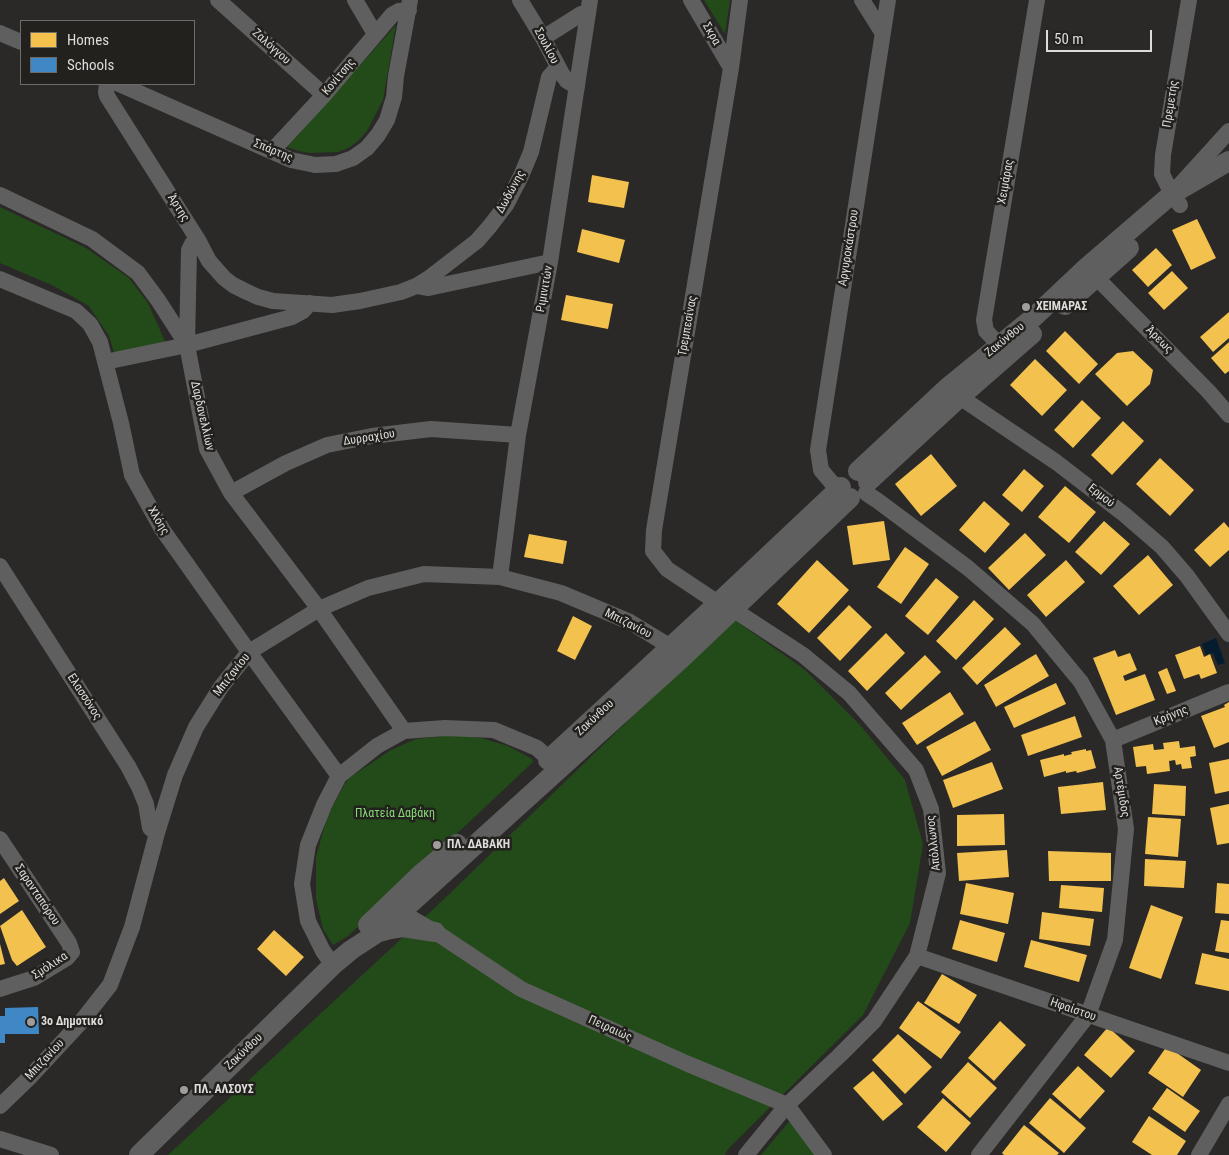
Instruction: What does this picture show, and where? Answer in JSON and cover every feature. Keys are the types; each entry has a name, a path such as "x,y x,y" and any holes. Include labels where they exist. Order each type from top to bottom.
{"street":[{"name":"Ζαλόγγου","path":"218,0 324,95"},
{"path":"355,0 375,34"},
{"name":"Σουλίου","path":"520,0 543,38 558,68 567,81 577,87"},
{"name":"Σκρα","path":"691,0 731,68"},
{"name":"Τρεμπεσίνας","path":"726,606 667,569 653,551 654,530 731,68 740,0"},
{"path":"862,0 882,32"},
{"name":"Αργυροκάστρου","path":"857,486 832,483 821,470 818,450 888,0"},
{"name":"Χειμάρας","path":"1004,350 986,331 984,320 1037,0"},
{"name":"Πρεμετής","path":"1176,199 1162,174 1163,155 1189,0"},
{"name":"Κονίτσης","path":"272,152 324,95 392,15 410,5"},
{"name":"Σπάρτης","path":"121,85 291,160 316,165 336,164 353,158 367,148 387,120 394,97 396,76 410,5"},
{"path":"543,38 589,7"},
{"name":"Ριμινιτών","path":"500,578 518,435 550,262 589,7"},
{"path":"0,33 20,42"},
{"name":"Δωδώνης","path":"198,240 213,266 224,278 233,285 258,297 273,301 332,305 360,302 401,292 416,286 477,241 506,205 521,176 530,152 549,77 558,68"},
{"name":"Άρτης","path":"107,85 107,96 198,240"},
{"path":"1176,199 1229,132"},
{"name":"Ζακύνθου","path":"351,950 370,923 421,893 726,606 857,486 954,392 1004,350 1034,317 1092,273 1176,199 1229,161"},
{"name":"Ζακύνθου","path":"1176,199 1229,176"},
{"name":"Δαρδανελλίων","path":"0,195 92,239 138,273 187,344 207,449 231,493 320,609 404,731"},
{"path":"187,344 189,250 192,244 198,240"},
{"name":"Δωδώνης","path":"416,286 434,287 550,262"},
{"name":"Άρεως","path":"1092,273 1196,378 1229,415"},
{"name":"Χλόης","path":"0,279 76,312 90,324 100,342 132,475 162,530 339,776"},
{"path":"105,362 187,344 292,317 304,311 310,304"},
{"name":"Ερμού","path":"954,392 1056,462 1125,515 1162,547 1187,576 1229,634"},
{"name":"Δυρραχίου","path":"231,493 286,463 327,445 372,436 432,429 518,435"},
{"name":"Αρτέμιδος","path":"857,486 968,568 1033,624 1081,682 1113,740 1126,829 1115,940 1088,1015 979,1155"},
{"name":"Ελασσόνος","path":"0,566 128,766 146,804 150,828 157,833"},
{"name":"Μπιζανίου","path":"0,1106 81,1022 110,985 132,927 157,833 175,775 196,727 221,687 249,652 320,609 368,588 424,574 500,578 561,592 630,622 677,652"},
{"name":"Απόλλωνος","path":"726,606 803,655 849,693 916,770 931,808 938,873 918,956 874,1021 787,1105 746,1155"},
{"name":"Ζακύνθου","path":"139,1155 333,964 378,933 421,874 484,821 549,759 677,652"},
{"name":"Κρήνης","path":"1113,740 1229,692"},
{"path":"333,964 323,951 308,921 302,884 308,845 324,805 339,776 378,746 404,731 445,728 494,730 537,748 549,759"},
{"name":"Σαρανταπόρου","path":"0,839 69,943 72,952"},
{"path":"421,893 421,915 430,929"},
{"name":"Πειραιώς","path":"396,907 521,989 688,1064 787,1105"},
{"path":"378,933 403,927 430,929"},
{"name":"Σμόλικα","path":"0,989 34,978 67,958 72,952"},
{"name":"Ηφαίστου","path":"918,956 1229,1063"},
{"path":"1199,1155 1229,1104"},
{"path":"787,1105 824,1155"},
{"path":"0,1139 51,1155"}],"green space":[{"path":"704,0 730,0 725,34"},
{"path":"396,25 383,100 367,131 359,140 350,147 338,152 310,153 287,147"},
{"path":"0,207 86,248 129,278 148,303 168,348 118,365 109,336 89,306 54,286 0,263"},
{"path":"733,619 804,669 861,726 905,780 923,844 910,923 863,1015 728,1149 725,1155 168,1155 441,902"},
{"name":"Πλατεία Δαβάκη","path":"453,735 481,738 508,746 532,759 533,762 348,936 333,945 323,929 316,899 316,857 327,817 343,787 349,778 391,750 416,739"},
{"path":"793,1117 820,1155 761,1155"}],"water":[{"path":"1216,638 1225,663 1218,665 1213,653 1206,655 1202,644"}],"building: Homes":[{"path":"592,175 629,182 624,208 588,202"},
{"path":"1197,219 1216,258 1191,270 1172,230"},
{"path":"582,229 625,240 619,263 577,252"},
{"path":"1156,248 1172,265 1148,287 1132,270"},
{"path":"1172,271 1188,288 1164,310 1148,293"},
{"path":"566,295 613,304 608,329 561,320"},
{"path":"1229,312 1229,338 1213,352 1200,337"},
{"path":"1065,331 1098,364 1079,384 1046,351"},
{"path":"1229,342 1229,371 1225,374 1211,358"},
{"path":"1133,351 1153,370 1150,384 1127,406 1095,374 1117,353"},
{"path":"1035,359 1067,390 1042,416 1010,385"},
{"path":"1082,400 1101,418 1073,448 1054,430"},
{"path":"1123,421 1144,441 1112,475 1091,455"},
{"path":"931,454 957,486 921,516 895,484"},
{"path":"1160,458 1194,490 1170,516 1136,484"},
{"path":"1024,469 1044,486 1022,512 1002,495"},
{"path":"1065,486 1096,512 1069,543 1038,517"},
{"path":"984,501 1010,524 985,553 959,530"},
{"path":"884,521 890,560 853,565 847,526"},
{"path":"1104,521 1130,544 1101,575 1075,552"},
{"path":"1224,522 1229,528 1229,550 1210,567 1194,550"},
{"path":"1025,533 1046,555 1009,590 988,568"},
{"path":"529,534 567,541 563,564 524,557"},
{"path":"905,547 929,564 901,604 877,587"},
{"path":"1148,555 1173,585 1139,615 1113,586"},
{"path":"817,560 849,590 809,633 777,604"},
{"path":"1066,560 1085,582 1046,617 1027,595"},
{"path":"936,578 959,597 928,635 905,616"},
{"path":"974,600 994,619 956,660 936,641"},
{"path":"849,605 872,627 840,661 817,638"},
{"path":"573,616 592,626 575,660 557,651"},
{"path":"1005,627 1021,644 977,685 962,668"},
{"path":"886,633 905,653 867,691 848,671"},
{"path":"1200,646 1204,657 1210,654 1217,673 1201,679 1199,674 1184,679 1175,655"},
{"path":"1115,650 1118,657 1130,653 1137,670 1123,676 1125,681 1145,674 1155,700 1116,715 1093,658"},
{"path":"1036,654 1049,676 996,707 984,685"},
{"path":"925,655 941,672 901,710 885,693"},
{"path":"1167,668 1176,691 1167,694 1158,672"},
{"path":"1056,683 1066,704 1014,728 1004,707"},
{"path":"950,692 964,714 917,745 902,723"},
{"path":"1229,702 1229,742 1214,748 1201,716 1225,707 1224,705"},
{"path":"1075,716 1082,737 1028,756 1021,735"},
{"path":"975,721 991,750 942,776 926,747"},
{"path":"1179,741 1180,748 1195,746 1196,756 1190,757 1192,768 1182,769 1181,764 1176,765 1175,760 1169,761 1170,771 1147,774 1146,766 1136,767 1133,747 1153,744 1154,750 1164,749 1163,743"},
{"path":"1086,749 1086,751 1091,750 1096,768 1077,773 1076,771 1066,773 1066,771 1044,777 1040,760 1064,754 1064,756 1072,754 1071,752"},
{"path":"1229,759 1229,791 1215,794 1209,763"},
{"path":"992,762 1003,789 953,808 943,780"},
{"path":"1103,782 1106,810 1061,814 1058,787"},
{"path":"1154,784 1186,786 1185,816 1152,814"},
{"path":"1229,804 1229,843 1217,845 1210,808"},
{"path":"1004,814 1005,845 957,846 957,815"},
{"path":"1148,817 1181,819 1178,857 1145,854"},
{"path":"1007,850 1009,877 959,881 957,853"},
{"path":"1048,851 1111,853 1111,881 1049,881"},
{"path":"1145,859 1186,861 1184,888 1144,886"},
{"path":"4,878 19,901 0,914 0,881"},
{"path":"966,883 1014,893 1008,924 960,914"},
{"path":"1217,883 1229,884 1229,914 1215,913"},
{"path":"1061,885 1104,888 1102,912 1059,908"},
{"path":"1151,905 1183,917 1161,979 1129,968"},
{"path":"22,910 46,947 17,966 12,960 0,926"},
{"path":"1042,912 1094,919 1090,946 1039,939"},
{"path":"960,920 1005,933 997,962 952,949"},
{"path":"1221,920 1229,921 1229,953 1215,951"},
{"path":"274,930 304,957 286,976 257,949"},
{"path":"1031,940 1087,955 1079,982 1024,967"},
{"path":"0,944 5,964 0,965"},
{"path":"1202,953 1229,959 1229,991 1195,984"},
{"path":"942,974 977,995 959,1024 924,1003"},
{"path":"918,1001 961,1032 941,1059 899,1028"},
{"path":"1000,1021 1026,1045 994,1081 968,1058"},
{"path":"1108,1027 1135,1051 1111,1078 1084,1055"},
{"path":"898,1034 932,1067 905,1094 872,1060"},
{"path":"1167,1046 1201,1070 1183,1097 1148,1073"},
{"path":"968,1062 997,1088 970,1118 941,1092"},
{"path":"1078,1066 1105,1091 1080,1119 1052,1094"},
{"path":"873,1071 903,1104 883,1121 853,1088"},
{"path":"1167,1088 1200,1111 1185,1132 1152,1109"},
{"path":"943,1098 971,1123 946,1152 917,1127"},
{"path":"1050,1098 1086,1128 1064,1153 1029,1123"},
{"path":"1149,1116 1186,1141 1177,1155 1152,1155 1132,1142"},
{"path":"1024,1125 1059,1153 1057,1155 1004,1155 1002,1153"}],"building: Schools":[{"path":"38,1007 39,1034 5,1034 5,1043 0,1043 0,1016 5,1016 5,1008"}],"place":[{"name":"ΧΕΙΜΑΡΑΣ","path":"1026,307"},
{"name":"ΠΛ. ΔΑΒΑΚΗ","path":"437,845"},
{"name":"3ο Δημοτικό","path":"31,1022"},
{"name":"ΠΛ. ΑΛΣΟΥΣ","path":"184,1090"}]}
